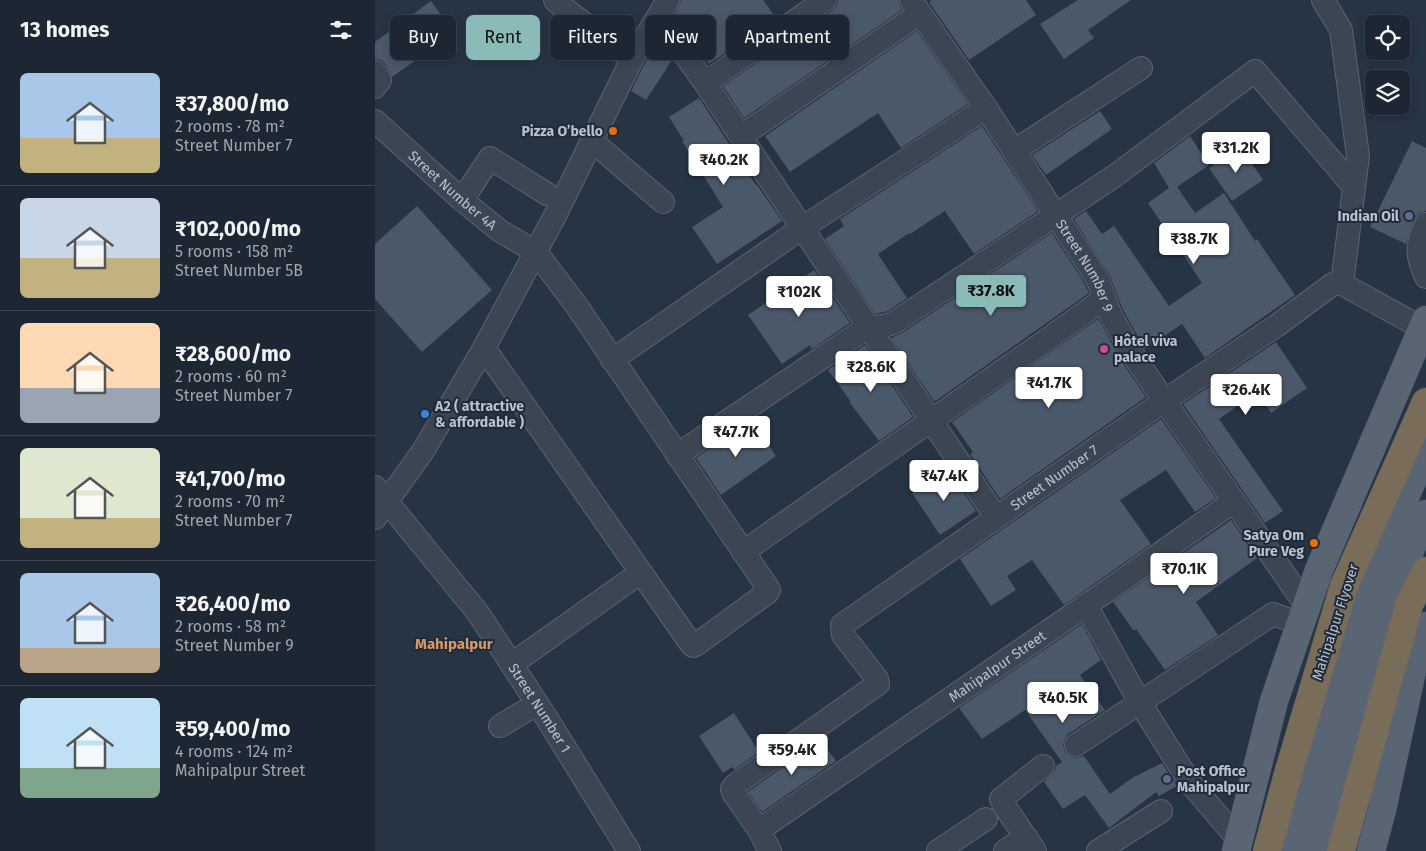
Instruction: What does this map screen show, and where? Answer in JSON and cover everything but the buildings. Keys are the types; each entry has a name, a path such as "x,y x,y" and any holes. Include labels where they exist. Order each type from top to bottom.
{"highway":[{"name":"Mahipalpur Flyover","path":"1267,851 1344,586 1426,402"},
{"path":"1341,851 1409,605 1426,571"}],"main road":[{"path":"1237,847 1275,701 1319,570 1424,324"},
{"path":"1293,851 1366,589 1426,448"},
{"path":"1319,851 1383,615 1426,514"},
{"path":"1371,851 1382,810 1418,643 1426,626"}],"street":[{"path":"555,0 572,15"},
{"path":"705,83 825,0"},
{"path":"1323,0 1341,30 1358,156 1341,284 1424,324"},
{"path":"741,136 915,7"},
{"name":"Street Number 9","path":"915,7 986,108 1056,214 1091,269 1105,298 1111,316 1122,336 1164,401 1234,501 1304,615"},
{"path":"635,54 663,8"},
{"name":"Street Number 7","path":"663,8 705,83 868,328 997,517 1276,326 1333,284 1341,284"},
{"path":"379,502 423,451 484,348 536,252 632,60"},
{"path":"1014,151 1141,68"},
{"path":"677,455 811,364 868,328 891,324 1115,175 1255,70 1354,187"},
{"path":"375,72 380,80 375,87"},
{"path":"612,360 802,228 986,108"},
{"name":"Street Number 4A","path":"375,121 462,200 500,230 536,252"},
{"path":"592,141 663,202"},
{"path":"462,200 490,158 547,194"},
{"path":"1426,224 1418,240 1419,258 1426,277"},
{"path":"484,348 693,646 764,596 769,590 576,305 536,252"},
{"path":"743,552 1105,298"},
{"name":"Mahipalpur Street","path":"759,830 1234,501"},
{"name":"Street Number 1","path":"379,502 478,613 629,851"},
{"path":"770,851 759,830 734,794 733,787 878,684 877,680 843,635 842,625 997,517"},
{"path":"512,664 640,573"},
{"path":"1086,605 1140,703 1191,784 1237,847"},
{"path":"1076,745 1273,614 1304,615"},
{"path":"500,726 537,704"},
{"path":"1005,851 1030,844 1001,798 1043,766"},
{"path":"1098,851 1161,811"},
{"path":"938,851 986,819"}],"place":[{"name":"Pizza O’bello","path":"613,131"},
{"name":"Indian Oil","path":"1409,216"},
{"name":"Hôtel viva palace","path":"1104,349"},
{"name":"A2 ( attractive & affordable )","path":"425,414"},
{"name":"Satya Om Pure Veg","path":"1314,543"},
{"name":"Post Office Mahipalpur","path":"1167,779"}],"district":[{"name":"Mahipalpur","path":"454,644"}]}
